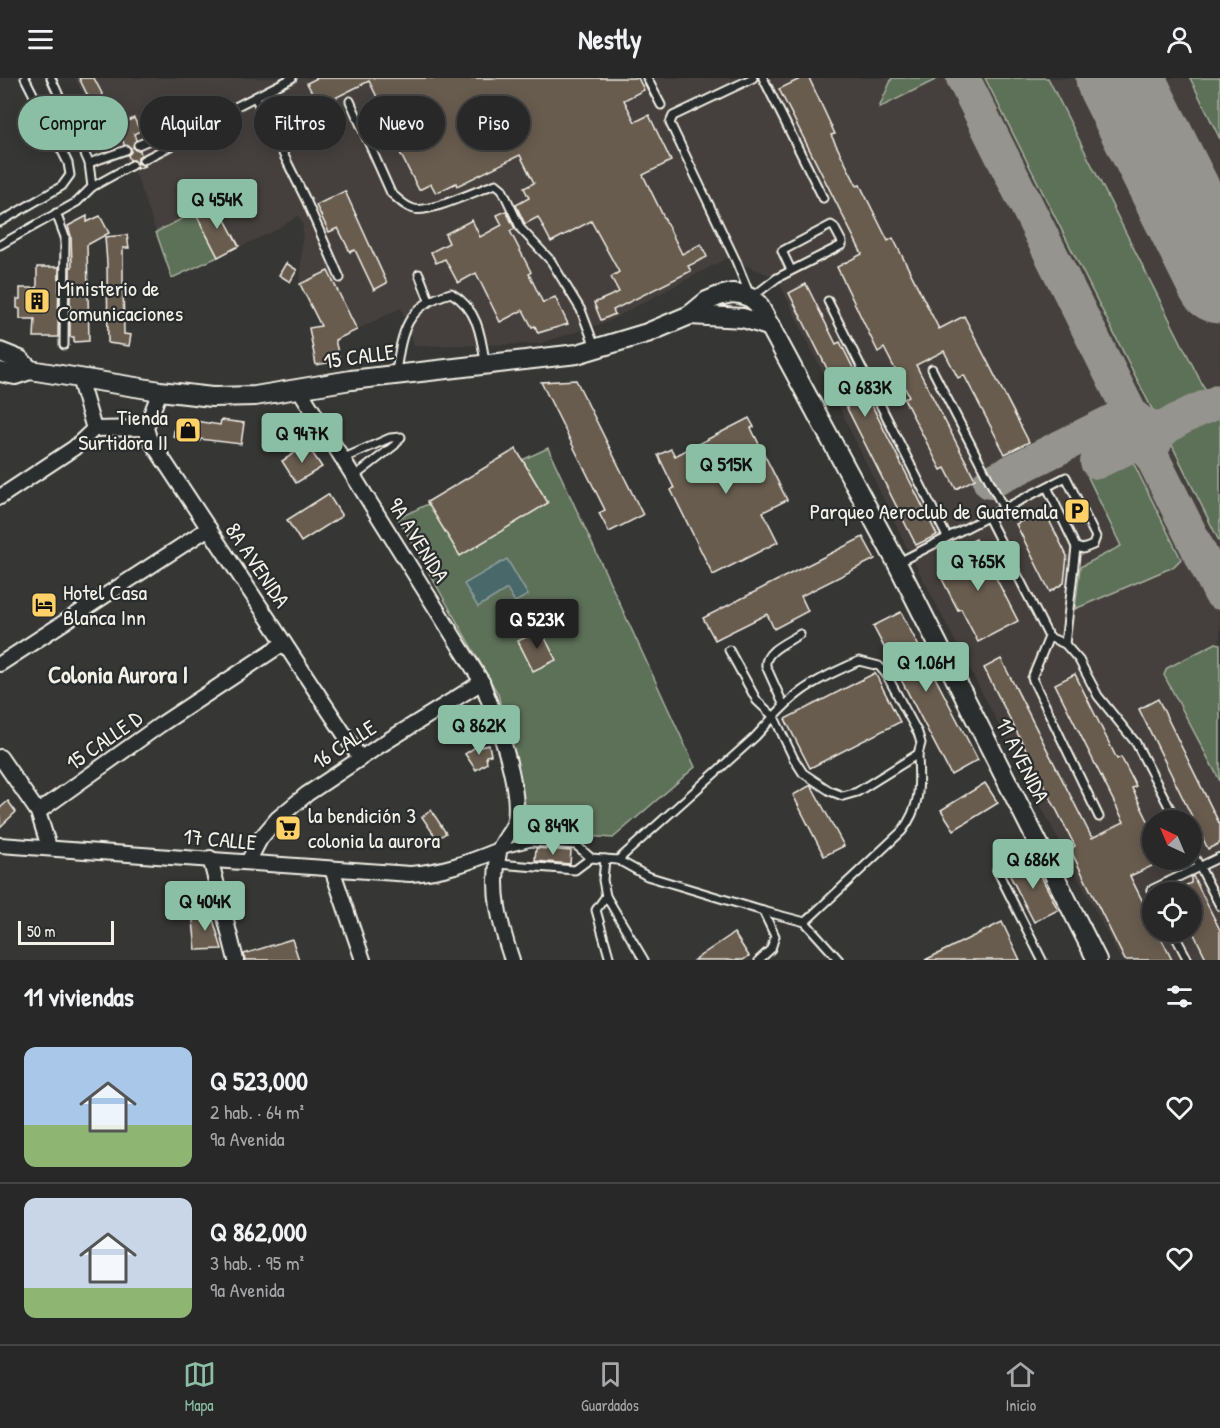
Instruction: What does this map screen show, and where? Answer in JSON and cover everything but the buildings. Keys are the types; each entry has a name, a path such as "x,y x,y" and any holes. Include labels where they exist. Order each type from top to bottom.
{"main road":[{"path":"690,315 707,301 719,296 732,293 751,298"},
{"name":"11 AVENIDA","path":"751,298 758,304 771,327 897,563 1097,960"},
{"path":"690,315 743,318 771,327"},
{"name":"15 CALLE","path":"0,372 15,375 30,370 212,397 255,396 396,375 568,355 647,333 690,315"},
{"name":"15 CALLE","path":"0,352 20,360 30,370"}],"street":[{"path":"79,378 94,429"},
{"name":"9A AVENIDA","path":"299,389 482,682 498,724 515,789 515,821 498,857 496,888 498,914 512,960"},
{"path":"0,497 74,448 94,429 146,428 160,391"},
{"name":"8A AVENIDA","path":"146,428 149,438 360,758"},
{"path":"0,664 209,528"},
{"name":"15 CALLE D","path":"38,812 160,725 284,642"},
{"name":"16 CALLE","path":"248,862 260,840 277,819 307,794 482,682"},
{"path":"0,757 38,812 49,848"},
{"name":"17 CALLE","path":"0,845 210,858 410,874 433,872 472,861 498,857"},
{"path":"210,858 236,960"},
{"path":"332,869 363,960"}],"lane":[{"path":"0,222 62,186 70,175 68,163 25,78"},
{"path":"51,78 90,163 92,187"},
{"path":"257,96 292,78"},
{"path":"647,78 660,105"},
{"path":"753,78 673,116 670,123 736,261 751,298 777,278 842,245 834,227 831,225 782,252 791,270"},
{"path":"763,78 823,198"},
{"path":"350,101 391,193 413,209 426,210 496,184 502,189 521,229 551,261 581,310 596,349"},
{"path":"90,163 126,150"},
{"path":"143,160 163,150"},
{"path":"281,150 340,278"},
{"path":"0,245 77,202 92,187 132,165"},
{"path":"56,213 65,237 64,345"},
{"path":"419,274 429,300"},
{"path":"396,375 403,331 412,317 429,300 451,293 469,306 479,332 485,365"},
{"path":"828,301 947,537"},
{"path":"932,369 1004,509"},
{"path":"344,458 390,438 401,437 395,445 355,476"},
{"path":"897,563 1066,477 1096,537 1093,545 1083,549 1076,547"},
{"path":"1047,487 1076,547 1065,644"},
{"path":"988,517 1050,637 1065,644 1079,660 1098,696 1136,743 1171,810"},
{"path":"784,706 765,660 768,654 800,634"},
{"path":"1050,637 1032,678 1099,817"},
{"path":"729,650 757,702 774,717 803,773 830,791 843,796 868,786 918,754"},
{"path":"618,860 801,691 859,661 879,666 886,674 918,733 921,743 918,754 920,792 916,807 902,831 805,922"},
{"path":"498,857 531,842 576,845 591,858 618,860 647,876 805,922 839,960"},
{"path":"498,857 575,870 591,858"},
{"path":"1202,866 1220,857"},
{"path":"604,859 603,880 606,896 644,960"},
{"path":"997,870 1042,960"},
{"path":"1168,882 1194,870"},
{"path":"1202,870 1220,906"},
{"path":"606,896 596,910 610,960"},
{"path":"759,960 771,949 776,936 763,911"},
{"path":"1178,942 1188,960"}],"shaded area":[{"path":"75,78 1220,78 1220,960 1121,960 911,556 777,278 727,258 607,322 538,344 415,346 401,308 329,343 300,284 303,225 298,216 274,231 172,278 137,177 122,150 128,150 128,96 85,96"}],"green space":[{"path":"892,78 936,78 937,79 879,108"},
{"path":"985,78 1048,78 1206,392 1164,413 1158,413 1152,409"},
{"path":"1190,78 1220,78 1220,139"},
{"path":"195,212 218,257 172,278 156,232"},
{"path":"1217,414 1220,421 1220,543 1169,439"},
{"path":"548,448 695,767 613,838 532,832 498,694 398,518"},
{"path":"1130,456 1181,559 1173,567 1075,609 1080,567 1121,546 1088,477"},
{"path":"1216,643 1220,644 1220,781 1164,675 1167,668"}],"water":[{"path":"507,559 528,595 515,602 507,589 478,607 464,584"}],"taxiway":[{"path":"963,78 1220,593"},
{"path":"1155,443 1165,429 1173,423 1220,401"},
{"path":"990,482 1129,413 1151,427 1167,426"},
{"path":"1097,462 1143,440"}],"runway":[{"path":"1119,78 1220,280"}],"place":[{"name":"Ministerio de Comunicaciones","path":"37,301"},
{"name":"Tienda Surtidora II","path":"188,430"},
{"name":"Parqueo Aeroclub de Guatemala","path":"1077,511"},
{"name":"Hotel Casa Blanca Inn","path":"44,605"},
{"name":"la bendición 3 colonia la aurora","path":"288,828"}],"district":[{"name":"Colonia Aurora I","path":"118,674"}]}
